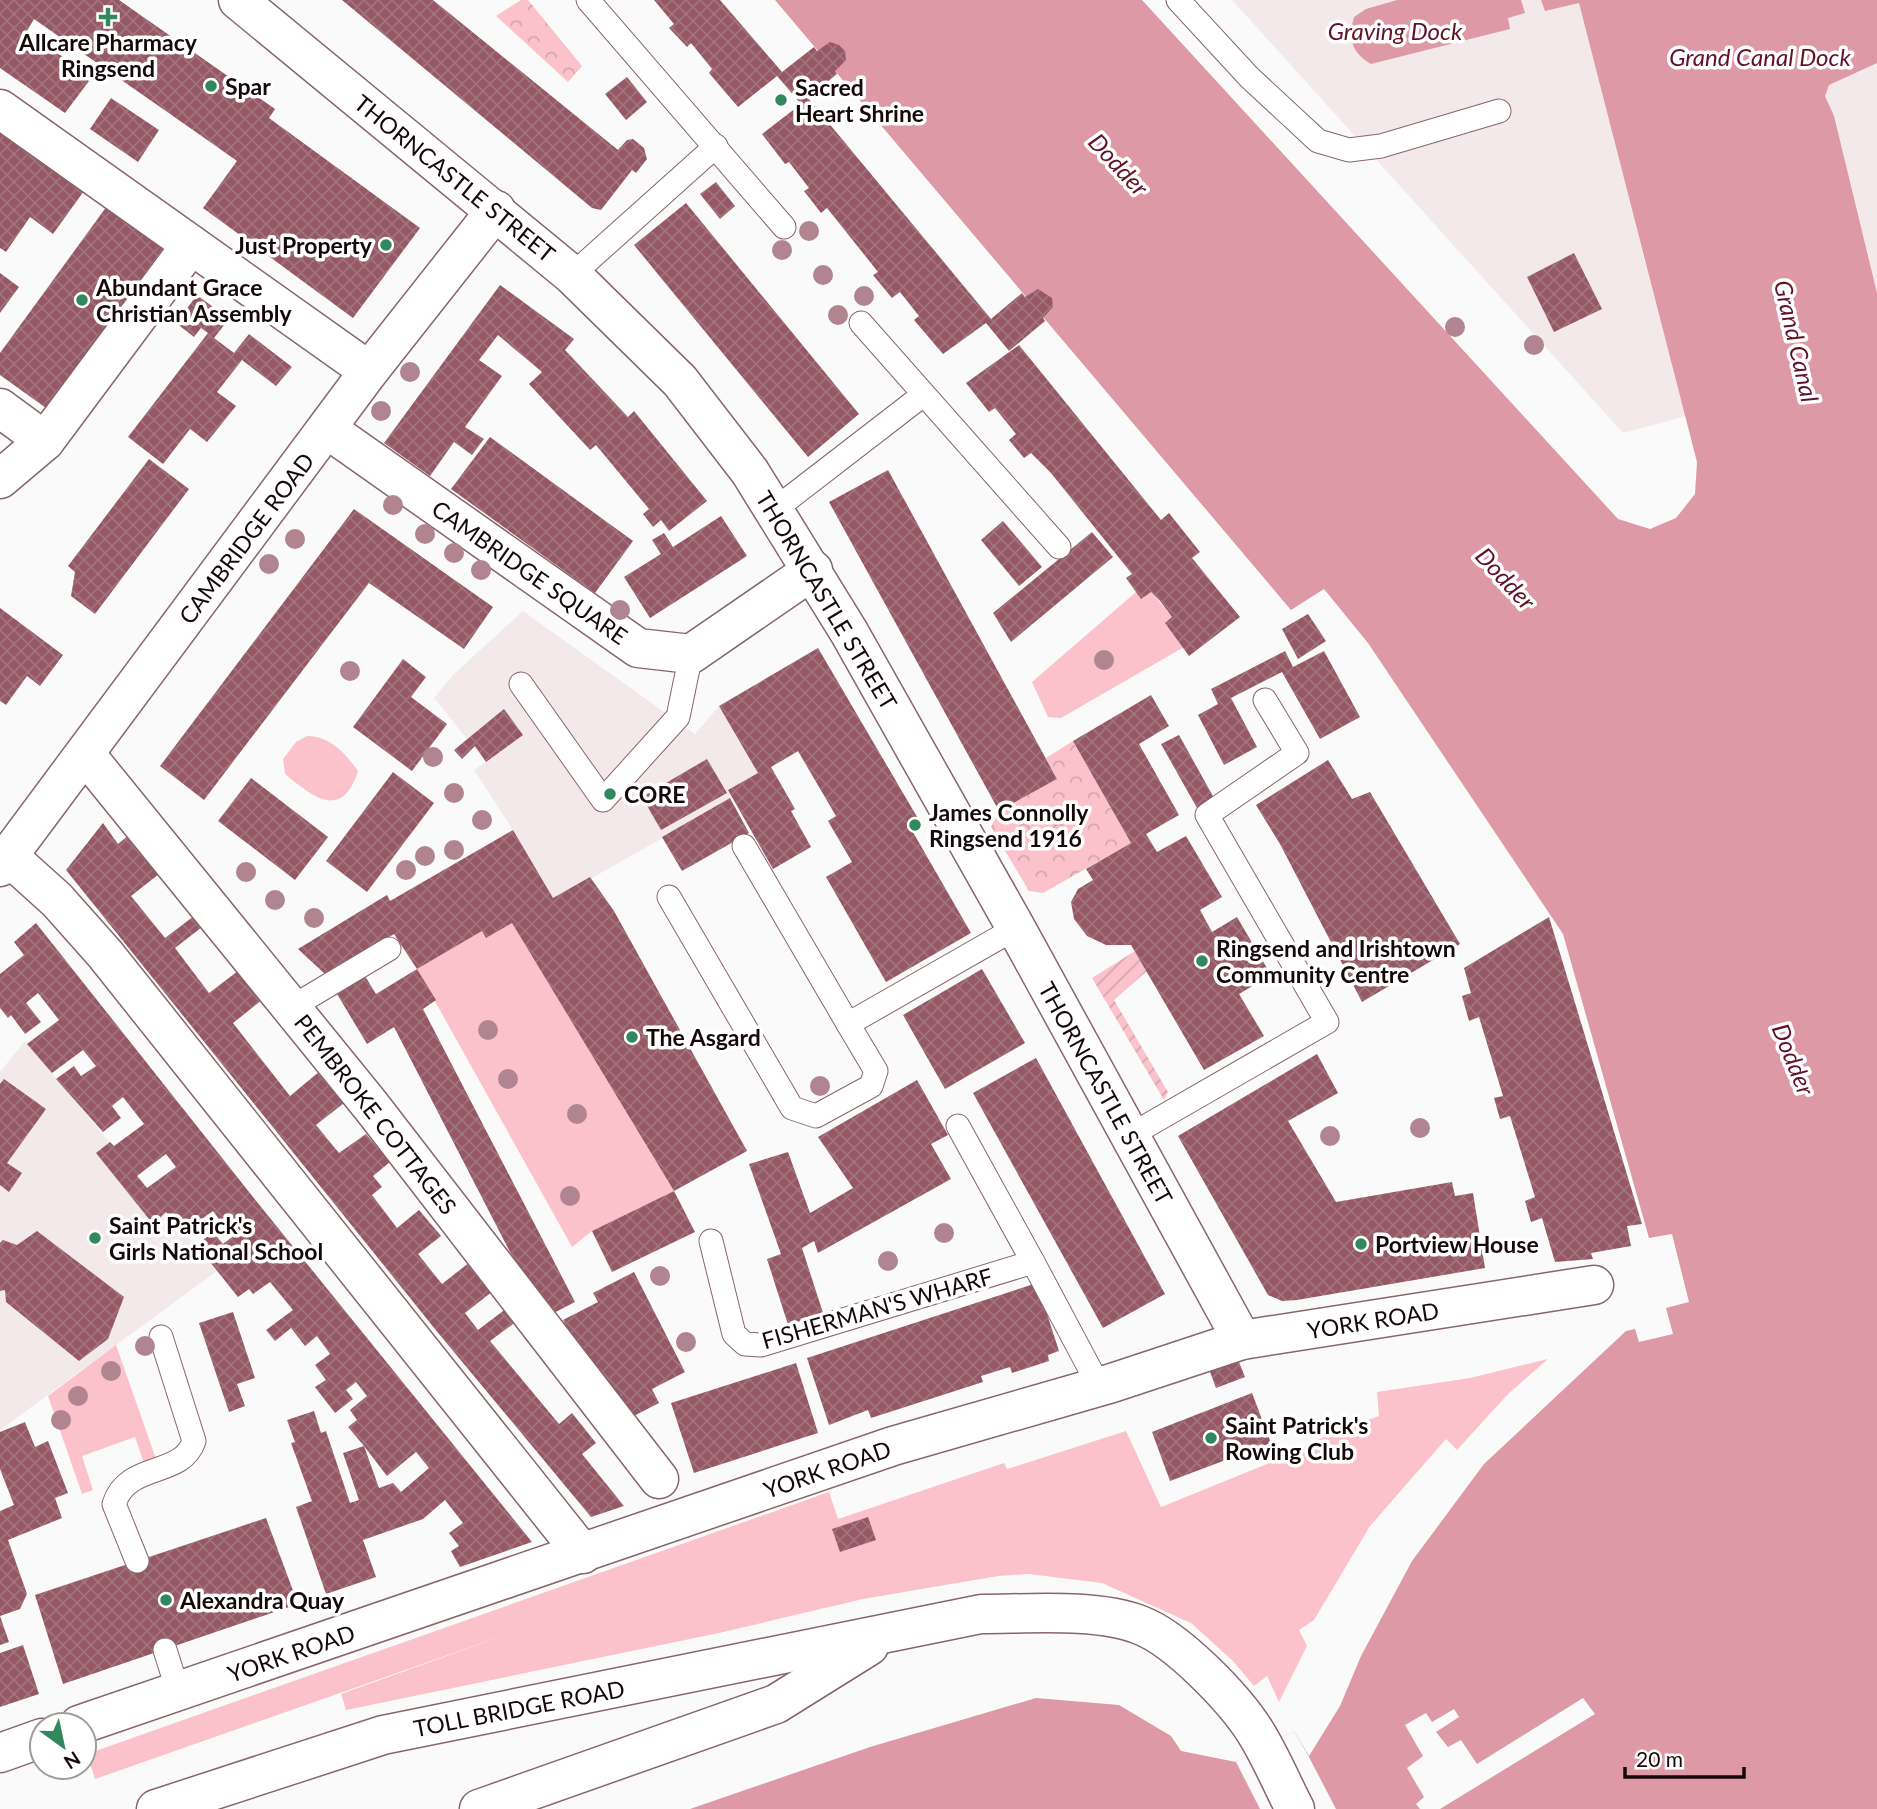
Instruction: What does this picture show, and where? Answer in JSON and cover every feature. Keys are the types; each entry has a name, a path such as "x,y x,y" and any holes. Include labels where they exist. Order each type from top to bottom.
{"street":[{"name":"THORNCASTLE STREET","path":"238,0 572,275 680,381 750,472 813,570 1016,928 1242,1340"},
{"path":"0,109 369,371"},
{"name":"CAMBRIDGE ROAD","path":"4,862 369,371 496,210"},
{"path":"0,479 45,441 191,246"},
{"path":"0,408 45,441"},
{"name":"CAMBRIDGE SQUARE","path":"327,429 638,648 691,654"},
{"path":"691,654 813,570"},
{"name":"PEMBROKE COTTAGES","path":"86,754 292,1007 659,1479"},
{"path":"4,862 57,900 105,954 578,1547"},
{"name":"YORK ROAD","path":"98,1718 578,1547 893,1446 1099,1386 1242,1340 1594,1285"},
{"name":"TOLL BRIDGE ROAD","path":"156,1809 383,1735 981,1614 1079,1614 1141,1625 1183,1653 1227,1696 1256,1732 1295,1809"},
{"name":"TOLL BRIDGE ROAD","path":"479,1809 776,1704 888,1634"},
{"path":"0,1753 28,1743"}],"lane":[{"path":"587,0 716,146 784,228"},
{"path":"1178,0 1249,77 1318,141 1349,150 1381,146 1499,111"},
{"path":"572,275 716,146"},
{"path":"861,323 1059,547"},
{"path":"774,510 923,395"},
{"path":"521,684 603,800 678,717 691,654"},
{"path":"1129,1136 1327,1022 1207,814 1297,753 1265,700"},
{"path":"669,897 792,1108 816,1116 871,1086 876,1071 744,846"},
{"path":"848,1024 1016,928"},
{"path":"292,1007 389,949"},
{"path":"958,1126 1099,1386"},
{"name":"FISHERMAN'S WHARF","path":"711,1241 734,1334 745,1344 761,1345 1033,1262"},
{"path":"137,1561 114,1504 119,1489 130,1479 181,1460 191,1452 194,1441 161,1338"},
{"path":"164,1650 178,1691"}],"shaded area":[{"path":"1232,0 1877,0 1877,365 1623,433"},
{"name":"CORE","path":"523,611 695,734 719,706 818,648 920,822 852,862 828,821 836,816 798,752 729,790 733,798 486,938 481,931 417,969 394,934 334,971 324,973 298,949 387,895 391,901 513,830 474,770 486,762 434,698 454,674"},
{"name":"Saint Patrick's Girls National School","path":"25,1041 217,1271 0,1430 0,1072"}],"green space":[{"path":"521,0 528,0 582,66 568,82 496,16"},
{"path":"1136,592 1141,598 1151,592 1172,617 1166,623 1184,647 1061,718 1048,717 1032,682"},
{"path":"307,736 330,742 358,771 344,796 326,800 306,790 285,774 283,759 296,742"},
{"path":"1073,741 1131,843 1043,893 1029,891 991,827 999,811 1057,779 1046,758"},
{"path":"512,923 674,1191 592,1231 572,1247 417,969 482,931 486,938"},
{"path":"1135,951 1147,971 1114,1000 1168,1092 1164,1100 1092,978"},
{"path":"116,1345 156,1459 144,1463 135,1437 82,1456 93,1490 82,1494 48,1396"},
{"path":"1548,1359 1508,1394 1457,1450 1446,1439 1370,1526 1314,1620 1299,1630 1307,1646 1279,1702 1267,1676 1254,1686 1233,1661 1191,1623 1102,1583 1029,1574 998,1576 863,1599 719,1633 346,1710 341,1694 522,1629 98,1778 98,1750 829,1492 838,1519 1004,1463 1007,1469 1126,1431 1161,1507 1289,1455 1336,1431 1379,1416 1377,1392 1470,1378"}],"water":[{"path":"775,0 1142,0 1618,519 1650,529 1676,518 1695,494 1697,462 1579,3 1545,11 1541,0 1877,0 1877,63 1829,85 1825,96 1834,116 1877,293 1877,1809 690,1809 870,1747 1036,1698 1119,1705 1171,1736 1181,1751 1236,1762 1294,1731 1309,1756 1340,1706 1361,1656 1412,1561 1484,1464 1626,1331 1635,1329 1639,1342 1673,1334 1666,1308 1689,1302 1672,1234 1649,1238 1563,934 1368,643 1324,589 1291,610"},
{"name":"Graving Dock","path":"1397,0 1521,0 1525,13 1508,18 1510,29 1371,64 1359,55 1353,44 1351,32 1354,17 1366,9"}],"pier":[{"path":"1583,1698 1595,1714 1440,1809 1420,1809 1416,1804 1424,1797 1407,1768 1423,1756 1405,1725 1426,1713 1432,1722 1454,1709 1459,1717 1436,1732 1448,1747 1461,1740 1477,1764"},
{"path":"1294,1731 1336,1809 1260,1809 1236,1762"}],"building":[{"path":"0,0 119,0 275,109 269,118 420,228 353,318 203,208 237,161 34,19 27,31 67,60 64,63 89,81 65,113 0,68"},
{"path":"342,0 433,0 618,150 627,140 633,139 644,148 647,159 636,173 632,170 601,210 592,208"},
{"path":"654,0 720,0 782,72 814,47 817,51 830,42 839,45 845,51 846,60 835,71 837,74 808,98 991,319 1022,293 1025,297 1038,289 1052,298 1053,307 1043,318 1045,321 1009,351 986,323 943,354 914,320 919,316 900,292 892,298 873,275 878,272 827,208 821,213 804,191 809,188 789,162 785,164 762,134 801,104 777,76 738,107 709,73 712,69 691,43 687,47 669,28 674,24"},
{"path":"627,77 647,102 626,120 605,94"},
{"path":"111,98 159,130 138,162 90,129"},
{"path":"0,132 84,191 53,234 30,217 6,252 0,248"},
{"path":"716,182 735,206 720,219 700,194"},
{"path":"686,203 859,414 808,457 634,245"},
{"name":"Abundant Grace Christian Assembly","path":"107,206 164,247 46,408 0,375 0,353"},
{"path":"1574,253 1602,309 1554,332 1527,277"},
{"path":"0,273 19,287 0,313"},
{"path":"500,285 574,339 565,350 628,417 634,411 707,501 669,531 661,520 653,527 643,514 649,509 596,445 590,450 529,384 542,372 498,335 479,360 502,376 465,427 484,439 472,455 454,442 430,476 384,443"},
{"path":"197,295 229,319 214,338 234,353 249,334 292,367 276,386 242,360 217,392 236,406 207,442 190,429 163,464 128,437 208,333 201,328 194,337 176,323"},
{"path":"1019,345 1161,520 1169,513 1200,552 1192,558 1240,617 1189,656 1165,623 1172,617 1160,601 1151,592 1141,599 1126,578 1132,574 1051,473 1031,453 1024,458 1009,440 1016,434 995,408 989,412 966,383"},
{"path":"490,437 633,541 595,593 451,489"},
{"path":"149,459 189,489 95,614 71,596 75,572 68,566"},
{"path":"888,470 1057,779 999,811 829,502"},
{"path":"354,509 493,607 464,649 369,583 204,800 160,766"},
{"path":"721,516 747,556 650,618 624,577 661,554 652,540 664,533 673,547"},
{"path":"1003,521 1042,567 1019,586 981,540"},
{"path":"1092,532 1113,557 1011,642 993,613"},
{"path":"0,608 63,655 40,686 27,676 6,705 0,701"},
{"path":"1308,614 1326,641 1298,659 1282,629"},
{"path":"818,648 920,822 910,827 971,933 886,982 826,877 852,862 828,821 836,816 798,751 771,767 795,809 791,811 811,847 773,869 728,790 758,773 719,706"},
{"path":"1285,651 1293,667 1324,651 1360,717 1320,739 1282,672 1231,698 1257,747 1224,765 1198,715 1218,704 1211,689"},
{"path":"403,659 426,677 411,697 447,724 412,771 353,727"},
{"name":"Ringsend and Irishtown Community Centre","path":"1151,695 1169,726 1139,744 1179,815 1146,834 1157,852 1186,836 1222,897 1200,910 1212,932 1237,917 1271,975 1239,994 1264,1036 1204,1070 1131,945 1106,945 1087,936 1074,919 1071,902 1078,889 1093,880 1086,869 1131,843 1073,741"},
{"path":"504,709 523,735 486,762 475,746 462,759 454,750"},
{"path":"1179,735 1214,798 1197,808 1161,744"},
{"path":"707,759 727,793 661,830 642,797"},
{"path":"1328,760 1352,799 1370,792 1460,944 1362,1002 1280,844 1256,805"},
{"path":"393,772 434,803 367,892 326,861"},
{"path":"251,778 328,837 295,880 218,821"},
{"path":"730,798 749,833 682,871 662,837"},
{"path":"103,823 118,844 129,835 159,874 131,896 165,938 194,916 202,927 175,948 209,993 238,971 262,1000 233,1023 290,1096 320,1071 344,1103 316,1125 339,1153 366,1134 390,1162 373,1176 382,1187 372,1195 397,1228 419,1210 441,1236 418,1254 442,1284 470,1262 493,1291 465,1313 478,1330 507,1308 517,1321 490,1341 559,1424 572,1413 596,1443 582,1454 624,1506 591,1517 439,1334 66,870"},
{"name":"The Asgard","path":"513,830 553,898 590,877 614,911 747,1151 674,1191 512,923 486,938 482,931 417,969 394,934 334,971 324,973 298,949 387,895 390,901"},
{"path":"1549,917 1642,1224 1627,1226 1631,1246 1591,1253 1593,1259 1555,1262 1542,1218 1531,1222 1525,1201 1535,1197 1510,1116 1500,1119 1494,1098 1503,1096 1479,1017 1469,1021 1462,996 1471,993 1464,968"},
{"path":"36,923 532,1542 460,1567 451,1551 459,1546 449,1533 463,1523 445,1500 423,1519 363,1540 376,1577 326,1594 296,1507 312,1501 291,1443 295,1442 287,1420 314,1411 321,1433 326,1431 350,1503 359,1500 343,1453 364,1446 348,1427 357,1420 350,1410 367,1396 356,1382 346,1390 353,1399 335,1413 315,1387 326,1380 315,1365 330,1354 317,1336 305,1346 291,1328 275,1341 266,1330 293,1310 270,1282 253,1294 249,1289 238,1297 196,1246 213,1232 223,1244 232,1237 213,1211 185,1231 166,1212 153,1224 96,1153 110,1142 114,1146 144,1124 123,1097 112,1106 121,1118 103,1132 56,1079 74,1066 81,1076 96,1066 83,1050 52,1073 27,1044 59,1020 38,993 26,1003 41,1022 25,1034 11,1015 8,1018 0,1008 0,974 24,955 14,942","holes":["166,1154 176,1167 147,1188 137,1176","364,1446 387,1476 416,1452 429,1468 401,1492 393,1483 379,1488"]},
{"path":"417,969 436,1000 423,1009 575,1302 544,1318 394,1027 367,1044 337,994 365,976 376,994"},
{"path":"982,969 1025,1043 945,1089 903,1015"},
{"path":"1317,1054 1338,1093 1288,1121 1336,1202 1452,1182 1455,1196 1473,1193 1485,1268 1297,1300 1282,1301 1268,1295 1178,1136"},
{"path":"1036,1058 1165,1294 1103,1328 973,1093"},
{"path":"4,1079 46,1109 7,1163 22,1173 9,1192 0,1185 0,1084"},
{"path":"917,1080 948,1135 931,1144 951,1179 818,1253 814,1241 802,1248 825,1319 790,1331 767,1259 781,1254 749,1164 788,1152 810,1213 853,1188 818,1137"},
{"path":"674,1191 695,1232 612,1272 592,1231"},
{"path":"37,1231 124,1297 108,1339 79,1361 6,1302 5,1290 0,1291 0,1243 3,1240 17,1245"},
{"path":"634,1272 685,1372 652,1389 659,1403 626,1420 588,1369 563,1320 598,1302 593,1293"},
{"path":"1037,1283 1059,1351 1048,1355 1049,1361 1012,1373 1010,1367 981,1376 983,1382 871,1418 868,1410 829,1425 807,1358"},
{"path":"233,1312 255,1378 237,1384 245,1406 229,1412 199,1323"},
{"path":"1237,1357 1245,1377 1216,1388 1209,1369"},
{"path":"796,1363 818,1433 694,1473 671,1403"},
{"name":"Saint Patrick's Rowing Club","path":"1252,1393 1271,1443 1170,1481 1152,1432"},
{"path":"25,1422 35,1447 48,1441 68,1493 55,1498 62,1518 8,1540 27,1594 20,1609 0,1616 0,1511 14,1505 0,1469 0,1432"},
{"path":"868,1517 876,1540 840,1552 832,1529"},
{"name":"Alexandra Quay","path":"266,1518 298,1604 63,1684 35,1595"},
{"path":"0,1616 9,1642 0,1645"},
{"path":"23,1645 39,1694 0,1707 0,1653"}],"place":[{"name":"Allcare Pharmacy Ringsend","path":"108,17"},
{"name":"Spar","path":"211,86"},
{"name":"Sacred Heart Shrine","path":"781,100"},
{"name":"Just Property","path":"386,245"},
{"name":"Abundant Grace Christian Assembly","path":"82,300"},
{"name":"CORE","path":"610,794"},
{"name":"James Connolly Ringsend 1916","path":"915,825"},
{"name":"Ringsend and Irishtown Community Centre","path":"1202,961"},
{"name":"The Asgard","path":"632,1037"},
{"name":"Saint Patrick's Girls National School","path":"95,1238"},
{"name":"Portview House","path":"1361,1244"},
{"name":"Saint Patrick's Rowing Club","path":"1211,1438"},
{"name":"Alexandra Quay","path":"166,1600"}],"water label":[{"name":"Grand Canal Dock","path":"1760,56"},
{"name":"Dodder","path":"1119,164"},
{"name":"Grand Canal","path":"1797,341"},
{"name":"Dodder","path":"1506,578"},
{"name":"Dodder","path":"1794,1059"}]}
